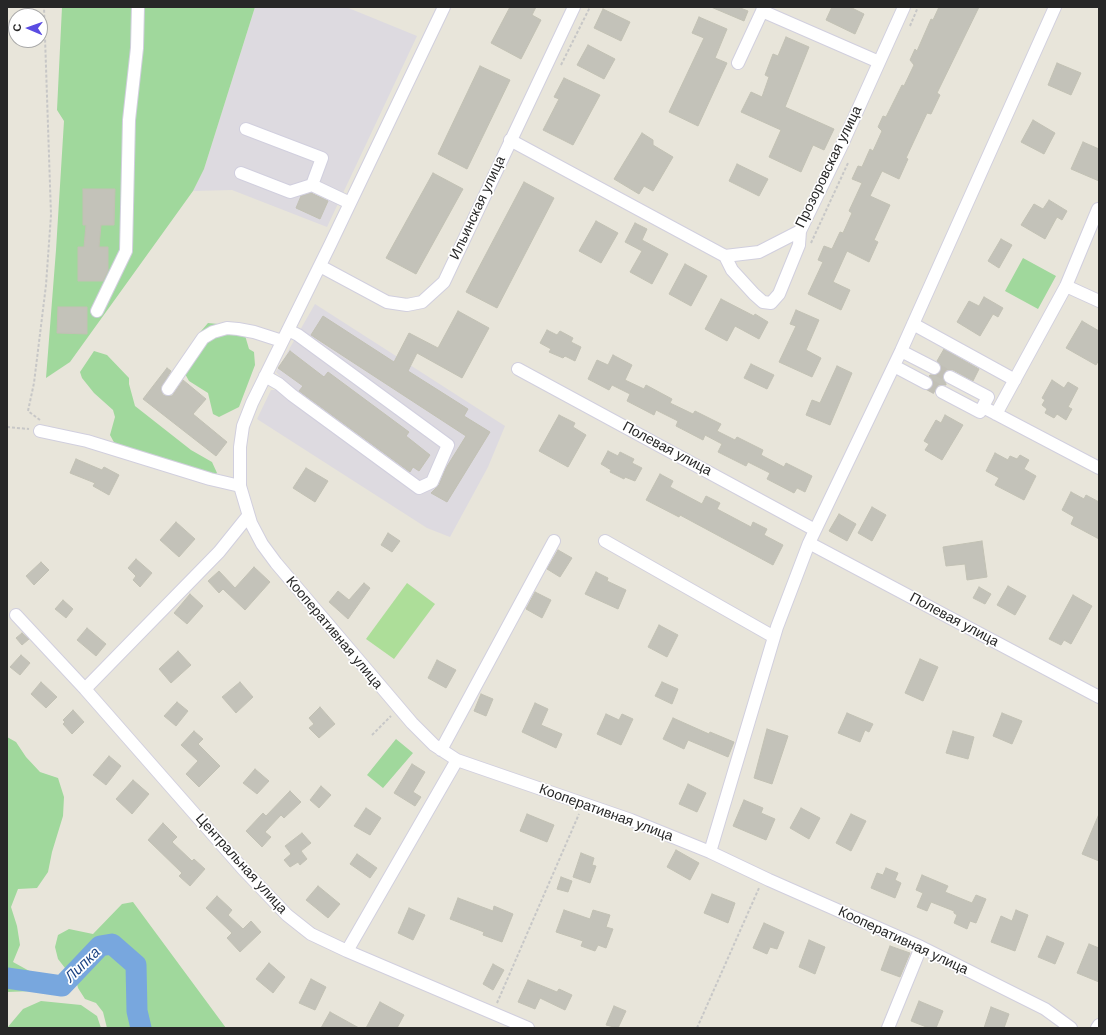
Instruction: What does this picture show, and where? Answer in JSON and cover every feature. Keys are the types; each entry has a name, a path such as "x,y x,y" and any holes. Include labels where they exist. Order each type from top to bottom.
{"street":[{"path":"97,311 126,251 129,120 137,48 138,7"},
{"name":"Кооперативная улица","path":"444,7 320,266 265,376 243,426 240,447 240,486 248,516 262,544 276,563 399,708 426,737 441,750 457,760 631,820 710,852 764,878 921,947 1045,1009 1071,1028"},
{"name":"Ильинская улица","path":"320,266 387,302 407,305 422,302 444,282 574,7"},
{"name":"Прозоровская улица","path":"725,256 759,252 800,231 904,7"},
{"path":"710,852 774,637 809,542 901,351 1055,7"},
{"path":"738,63 763,9 879,62"},
{"path":"246,128 322,158 312,184"},
{"path":"510,140 725,256 732,270 754,294 764,302 771,303 779,294 799,244 800,231"},
{"path":"241,173 290,192 312,184 350,203"},
{"path":"996,414 1066,286 1098,209"},
{"path":"1066,286 1099,301"},
{"path":"913,324 1015,380"},
{"path":"168,389 204,338 213,332 227,328 238,329 254,332 282,341"},
{"path":"265,376 280,384 292,395 419,488 432,482 448,445 298,335 288,330"},
{"path":"901,351 934,368"},
{"path":"894,366 926,383"},
{"name":"Полевая улица","path":"518,369 815,530"},
{"path":"950,377 996,414 1099,468"},
{"path":"942,392 984,405"},
{"path":"42,427 210,479 240,486"},
{"path":"85,689 219,552 248,516"},
{"path":"441,750 554,541"},
{"path":"605,541 774,637"},
{"name":"Полевая улица","path":"809,542 1099,697"},
{"name":"Центральная улица","path":"16,615 85,689 243,869 287,915 312,934 347,951 528,1028"},
{"path":"347,951 457,760"},
{"path":"888,1028 921,947"}],"path":[{"path":"42,427 28,411 34,384 37,348 46,285 51,215 44,7"},
{"path":"560,68 590,7"},
{"path":"908,28 918,7"},
{"path":"811,244 850,158"},
{"path":"7,427 42,427"},
{"path":"372,735 399,708"},
{"path":"493,1013 583,804"},
{"path":"697,1028 764,878"}],"shaded area":[{"path":"255,7 346,7 417,36 327,227 232,190 193,191 204,169"},
{"path":"315,304 505,426 488,467 450,537 427,528 257,419 271,390 278,390 281,377 276,372"}],"green space":[{"path":"62,7 255,7 204,169 193,191 70,362 46,378 64,121 57,110"},
{"path":"1023,258 1056,276 1038,309 1005,291"},
{"path":"208,323 228,325 244,332 249,349 254,352 255,365 239,407 219,417 213,414 208,393 189,381 184,372 197,343 195,338"},
{"path":"94,351 107,355 129,378 129,384 135,406 191,450 212,462 217,473 213,477 116,446 110,435 115,417 113,410 94,393 82,378 80,372"},
{"path":"407,583 435,604 394,659 366,639"},
{"path":"7,737 16,742 26,757 40,772 58,778 64,797 63,816 52,852 48,872 37,888 18,889 11,907 17,926 20,945 13,962 33,973 34,991 7,992"},
{"path":"396,739 413,753 383,788 367,775"},
{"path":"133,902 226,1028 107,1028 103,1012 96,1003 85,999 78,988 75,976 65,968 58,959 55,947 58,935 69,929 93,934 122,904"},
{"path":"41,1001 81,1005 97,1016 101,1028 7,1028 23,1009"}],"building":[{"path":"510,7 536,7 532,15 541,20 521,59 491,43"},
{"path":"711,7 738,7 748,11 744,21"},
{"path":"832,7 850,7 864,14 855,34 826,20"},
{"path":"939,7 979,7 937,93 940,95 931,114 927,113 906,158 908,159 899,179 882,171 870,196 890,205 874,240 878,242 869,262 847,251 833,282 850,290 841,310 808,294 823,262 818,260 824,246 832,249 840,232 843,233 852,213 849,211 862,183 852,179 858,166 862,167 870,149 873,151 882,131 878,127 883,116 886,117 902,85 904,86 914,65 910,60 915,49 917,51 931,19 933,20"},
{"path":"603,9 630,22 621,41 594,28"},
{"path":"699,17 727,29 715,58 727,63 698,126 669,112 704,38 692,33"},
{"path":"786,37 809,47 785,107 834,129 824,150 813,145 801,172 769,157 781,130 741,112 751,92 762,97 769,77 765,75 773,54 778,56"},
{"path":"588,45 615,59 604,79 577,65"},
{"path":"1057,63 1081,73 1071,95 1048,85"},
{"path":"480,66 510,80 467,169 438,154"},
{"path":"564,78 600,95 573,145 543,130 559,99 554,97"},
{"path":"1033,120 1055,133 1044,154 1021,142"},
{"path":"642,133 653,140 653,145 673,157 653,191 644,186 639,194 614,179"},
{"path":"1083,142 1099,149 1099,181 1071,169"},
{"path":"737,164 768,179 759,196 729,181"},
{"path":"433,173 463,189 416,274 386,258"},
{"path":"524,182 554,198 497,308 466,292"},
{"path":"83,189 115,189 114,225 101,225 99,247 108,247 108,271 103,281 78,281 78,247 84,247 86,225 83,225"},
{"path":"311,193 328,201 320,219 296,208 301,196"},
{"path":"1049,200 1067,211 1062,220 1057,217 1045,239 1021,225 1034,204 1043,209"},
{"path":"596,221 618,233 601,263 579,251"},
{"path":"635,223 647,229 642,240 668,254 652,284 630,272 642,251 625,242"},
{"path":"1001,239 1012,245 999,268 988,261"},
{"path":"685,264 707,276 691,306 669,294"},
{"path":"984,297 1003,308 998,317 993,314 980,336 957,322 969,301 979,306"},
{"path":"721,299 754,316 755,314 768,322 759,339 735,326 727,341 705,329"},
{"path":"58,307 87,307 87,334 57,333"},
{"path":"796,310 819,320 806,350 821,358 812,377 779,362 796,326 790,324"},
{"path":"458,311 489,328 462,378 417,353 408,371 468,409 464,416 490,432 447,502 431,493 439,485 446,468 466,436 311,335 323,316 394,362 409,333 438,348"},
{"path":"1082,321 1099,331 1099,360 1096,365 1066,348"},
{"path":"547,330 557,335 560,331 573,338 571,342 581,347 575,361 565,356 563,358 549,352 551,349 540,343"},
{"path":"944,349 979,369 973,381 953,370 946,370 943,377 946,385 938,385 935,391 930,389 933,382 929,376 940,372 941,367 937,361"},
{"path":"290,351 324,377 328,372 409,432 406,436 430,455 419,471 413,467 410,472 299,391 303,386 278,368"},
{"path":"613,355 632,365 625,380 644,389 646,385 672,399 670,403 693,414 695,411 721,424 717,431 735,440 737,437 763,450 761,455 784,467 786,463 812,476 805,492 797,488 794,493 767,479 770,473 748,462 746,466 718,452 722,444 705,435 703,440 676,426 678,421 656,410 654,415 627,401 630,394 612,385 609,390 588,379 597,360 608,365"},
{"path":"751,364 774,375 767,389 744,378"},
{"path":"837,366 852,373 830,425 806,415 812,400 820,403"},
{"path":"167,368 171,371 161,388 163,395 172,396 183,380 206,399 193,414 227,442 216,456 143,399"},
{"path":"1052,380 1064,388 1068,382 1078,388 1068,407 1072,409 1066,420 1057,414 1054,418 1045,413 1047,409 1042,405 1045,400 1042,398"},
{"path":"559,415 575,423 573,427 586,435 568,467 539,451"},
{"path":"945,415 963,425 942,460 925,450 929,444 924,441 936,420 941,423"},
{"path":"608,451 618,456 620,452 634,459 632,463 642,468 635,481 625,477 624,479 610,472 611,470 601,464"},
{"path":"995,453 1008,460 1010,456 1017,459 1020,455 1029,460 1024,469 1036,476 1024,500 995,485 999,478 986,471"},
{"path":"76,459 102,470 104,467 119,475 109,495 93,486 95,483 70,473"},
{"path":"306,468 328,481 315,502 293,488"},
{"path":"660,474 673,481 670,487 702,504 706,496 720,503 717,509 751,527 753,522 767,529 764,535 783,545 773,565 680,515 679,517 646,500"},
{"path":"1071,492 1084,499 1086,495 1099,502 1099,539 1071,524 1074,517 1062,510"},
{"path":"872,507 886,515 872,541 858,533"},
{"path":"839,514 856,524 847,541 829,531"},
{"path":"176,522 195,539 179,557 160,540"},
{"path":"388,533 400,541 392,552 381,545"},
{"path":"982,541 987,577 967,580 965,564 946,566 943,547"},
{"path":"558,550 572,558 560,577 547,569"},
{"path":"136,559 152,573 140,587 133,580 136,576 128,568"},
{"path":"41,562 49,570 34,585 26,576"},
{"path":"254,567 270,582 245,610 223,589 219,593 208,581 219,571 235,588"},
{"path":"596,572 608,578 607,581 626,590 618,609 585,594"},
{"path":"364,583 370,588 348,619 329,602 338,591 349,600"},
{"path":"1008,586 1026,596 1015,615 997,605"},
{"path":"979,587 991,594 985,604 973,598"},
{"path":"535,592 551,600 542,618 526,609"},
{"path":"190,594 203,606 187,624 174,613"},
{"path":"1073,595 1092,606 1071,644 1064,640 1061,645 1049,639"},
{"path":"63,600 73,609 66,618 55,609"},
{"path":"659,625 678,635 667,657 648,647"},
{"path":"87,628 106,644 96,656 77,640"},
{"path":"22,633 29,639 22,645 16,638"},
{"path":"178,651 191,665 171,683 159,669"},
{"path":"21,655 30,663 20,675 10,667"},
{"path":"920,659 938,667 923,701 905,693"},
{"path":"437,660 456,670 446,688 428,678"},
{"path":"41,682 57,697 46,708 31,694"},
{"path":"240,682 253,697 236,713 222,697"},
{"path":"662,682 678,689 672,704 655,696"},
{"path":"481,694 493,699 486,716 474,711"},
{"path":"177,702 188,711 176,726 164,716"},
{"path":"535,703 548,709 541,725 562,734 556,748 522,732"},
{"path":"320,707 335,724 319,738 309,728 314,724 309,718"},
{"path":"73,710 84,722 72,734 63,724 65,722 63,720"},
{"path":"847,713 873,724 869,732 865,730 860,742 838,733"},
{"path":"1002,713 1022,721 1012,744 993,736"},
{"path":"606,714 619,720 622,714 633,719 621,745 597,734"},
{"path":"673,718 709,734 710,732 734,742 728,757 688,740 684,749 663,739"},
{"path":"767,729 788,736 772,784 754,778"},
{"path":"194,731 203,739 198,744 220,766 199,787 186,774 198,761 181,745"},
{"path":"953,731 974,737 968,759 946,753"},
{"path":"109,756 121,766 106,785 93,775"},
{"path":"412,764 425,772 413,792 421,797 415,806 394,793"},
{"path":"255,769 269,781 257,794 243,783"},
{"path":"133,780 149,794 132,814 116,799"},
{"path":"688,784 706,793 697,812 679,804"},
{"path":"321,786 331,795 319,808 310,800"},
{"path":"290,791 301,802 284,818 281,815 265,832 271,837 262,847 246,831 263,813 266,816"},
{"path":"744,800 763,808 761,813 775,819 766,840 733,826"},
{"path":"366,808 381,818 370,835 354,826"},
{"path":"801,808 820,818 809,839 790,828"},
{"path":"527,814 554,825 547,842 520,831"},
{"path":"851,814 866,821 851,851 836,843"},
{"path":"1099,814 1099,861 1082,854"},
{"path":"163,823 177,837 172,842 192,861 194,859 205,869 190,886 179,876 182,873 148,840"},
{"path":"302,833 311,843 301,851 307,859 300,865 298,862 290,867 284,860 291,854 285,846"},
{"path":"676,850 699,863 690,880 667,867"},
{"path":"581,853 594,858 592,865 596,866 590,883 573,877"},
{"path":"357,854 377,868 370,878 350,864"},
{"path":"886,868 898,873 895,880 901,883 895,898 871,888 877,873 883,875"},
{"path":"922,875 948,886 945,892 972,903 976,895 986,899 976,923 970,921 967,929 954,923 957,915 954,911 931,902 927,911 917,907 923,893 916,890"},
{"path":"561,877 572,881 568,892 557,889"},
{"path":"318,886 340,904 328,918 306,900"},
{"path":"712,894 735,903 728,923 704,913"},
{"path":"217,896 232,910 228,915 243,929 251,921 261,932 240,952 227,938 232,933 206,908"},
{"path":"458,898 493,911 494,906 513,914 502,942 483,935 484,932 450,919"},
{"path":"409,908 425,915 413,940 398,933"},
{"path":"564,910 590,919 593,910 610,915 606,927 613,929 606,948 598,945 595,951 581,946 583,941 556,932"},
{"path":"1016,910 1028,915 1015,951 991,942 1001,916 1012,921"},
{"path":"764,923 784,932 777,949 770,947 767,954 753,948"},
{"path":"1047,936 1064,943 1055,964 1038,957"},
{"path":"809,940 825,947 815,974 799,967"},
{"path":"1089,944 1099,948 1099,982 1077,973"},
{"path":"890,946 910,953 900,977 881,970"},
{"path":"269,963 285,977 273,993 256,979"},
{"path":"493,964 504,970 493,990 483,984"},
{"path":"311,979 326,987 315,1010 299,1003"},
{"path":"528,980 557,992 559,989 572,995 565,1010 540,998 535,1009 518,1002"},
{"path":"919,1001 943,1011 936,1028 929,1028 911,1021"},
{"path":"380,1002 404,1015 397,1028 366,1028"},
{"path":"614,1006 626,1011 618,1028 606,1025"},
{"path":"991,1007 1009,1014 1004,1028 984,1028"},
{"path":"330,1012 359,1028 321,1028"}],"waterway":[{"name":"Липка","path":"7,978 62,986 100,946 112,944 136,965 137,1011 141,1028"}],"tunnel":[{"path":"934,368 950,377"},
{"path":"926,383 942,392"}]}
